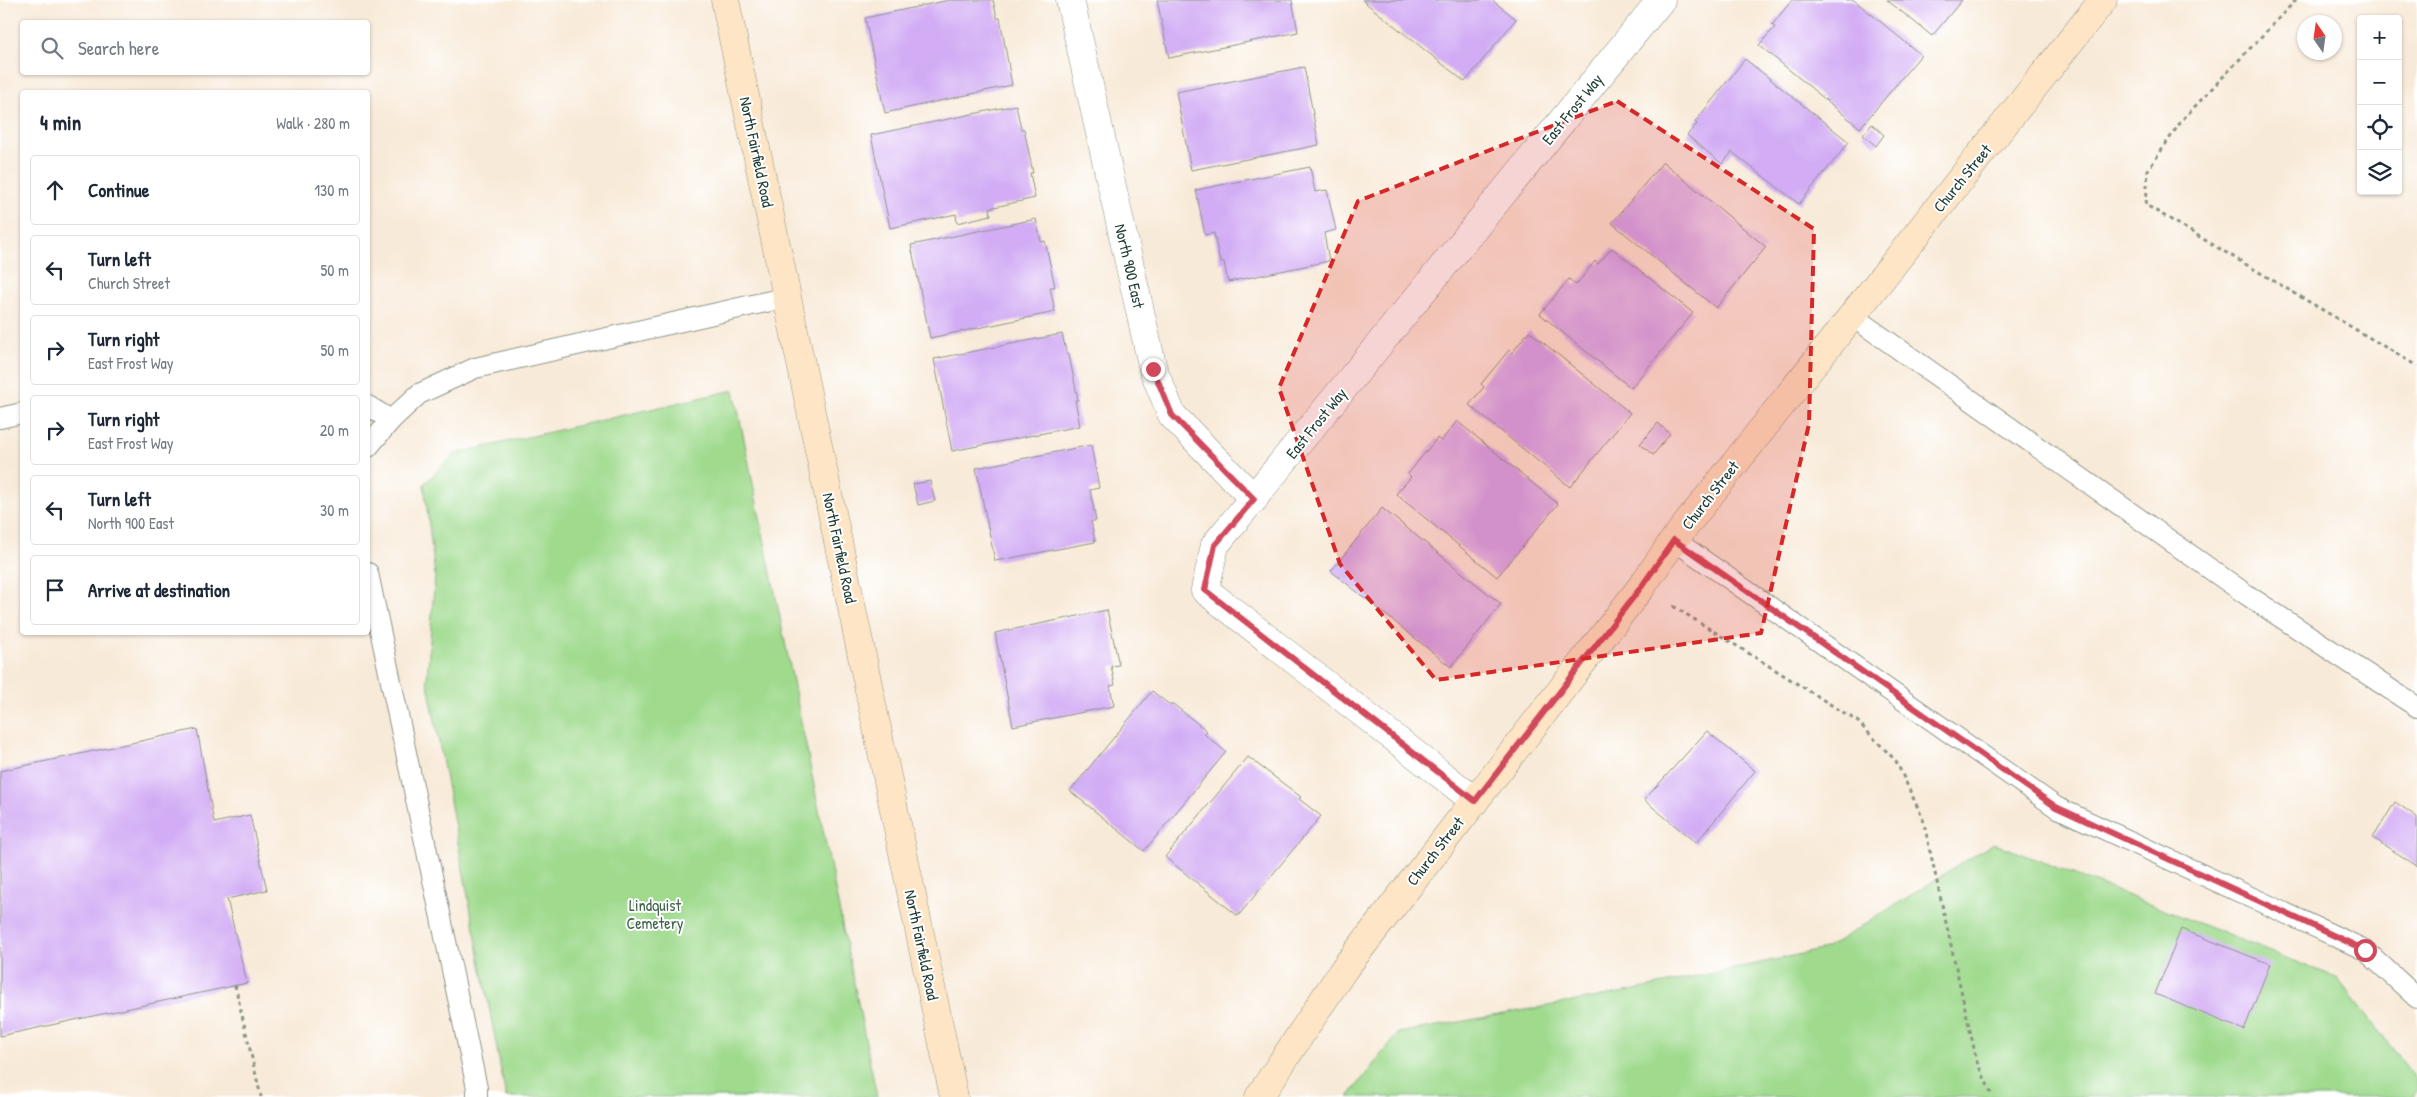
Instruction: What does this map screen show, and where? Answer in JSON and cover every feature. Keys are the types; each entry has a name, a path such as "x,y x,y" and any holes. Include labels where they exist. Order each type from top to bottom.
{"street":[{"name":"North Fairfield Road","path":"725,0 954,1097"},
{"name":"North 900 East","path":"1070,0 1153,369 1172,415 1254,499"},
{"name":"East Frost Way","path":"1475,801 1205,590 1215,545 1661,0"},
{"name":"Church Street","path":"1259,1097 1344,969 1642,586 1674,540 2103,0"}],"lane":[{"path":"370,445 391,420 419,394 475,368 788,298"},
{"path":"1852,316 2247,595 2417,708"},
{"path":"370,407 391,420"},
{"path":"0,418 20,413"},
{"path":"1674,540 2056,807 2365,950 2417,998"},
{"path":"370,582 475,1078 477,1097"}],"path":[{"path":"2296,0 2182,120 2148,170 2146,205 2417,366"},
{"path":"1642,586 1857,721 1896,761 1924,819 1976,1062 1993,1097"},
{"path":"235,985 261,1097"}],"highlighted area":[{"path":"1617,101 1814,229 1809,424 1761,633 1436,680 1340,564 1279,388 1358,201"}],"green space":[{"name":"Lindquist Cemetery","path":"734,390 877,1097 506,1097 427,679 435,575 424,484 454,454"},
{"path":"1994,843 2337,978 2417,1080 2417,1089 2412,1097 1348,1097 1398,1033 1631,991 1825,949"}],"building":[{"path":"949,0 993,0 997,18 1000,18 1012,85 885,113 865,18"},
{"path":"1157,0 1292,0 1298,32 1169,58"},
{"path":"1362,0 1492,0 1516,19 1465,82"},
{"path":"1792,0 1854,0 1921,55 1860,128 1759,45 1775,27 1772,25"},
{"path":"1887,0 1962,0 1932,36"},
{"path":"1745,59 1849,142 1799,204 1732,152 1722,164 1687,135 1697,124 1695,122"},
{"path":"1304,67 1319,145 1191,170 1176,92"},
{"path":"1016,105 1021,129 1024,129 1033,173 1030,173 1035,198 990,208 991,215 957,223 956,214 890,228 871,135"},
{"path":"1872,124 1884,135 1876,146 1863,135"},
{"path":"1663,162 1766,247 1716,308 1612,223"},
{"path":"1310,167 1315,192 1327,190 1336,230 1324,233 1329,261 1228,282 1224,262 1220,263 1214,233 1205,235 1196,190"},
{"path":"1036,219 1041,242 1045,241 1055,287 1050,287 1055,312 930,338 911,245"},
{"path":"1612,248 1693,313 1631,388 1540,314 1569,279 1576,285 1595,261 1598,264"},
{"path":"1529,331 1630,413 1570,487 1469,405 1484,387 1481,384 1509,350 1512,353"},
{"path":"1062,334 1067,355 1069,355 1078,400 1075,400 1080,426 952,451 934,359"},
{"path":"1457,421 1558,504 1497,577 1396,494 1411,477 1408,474 1437,438 1441,441"},
{"path":"1658,423 1670,434 1653,455 1640,444"},
{"path":"1091,445 1099,488 1090,490 1096,521 1091,521 1095,542 995,561 976,468"},
{"path":"930,481 935,501 918,505 913,484"},
{"path":"1382,508 1501,604 1451,667 1331,571"},
{"path":"1107,610 1119,665 1111,666 1115,685 1110,686 1114,706 1013,726 995,633"},
{"path":"1152,691 1171,706 1173,704 1207,731 1204,734 1226,752 1144,851 1070,791"},
{"path":"197,729 214,823 250,815 267,890 227,899 247,983 0,1036 0,771"},
{"path":"1707,731 1755,771 1696,843 1644,800"},
{"path":"1248,757 1301,797 1299,799 1321,816 1238,916 1165,857"},
{"path":"2395,802 2417,817 2417,866 2373,838"},
{"path":"2181,929 2270,964 2244,1030 2155,994"}],"route":[{"path":"1153,369 1172,415 1254,499 1215,545 1205,590 1475,801 1642,586 1674,540 2056,807 2365,950"}]}
